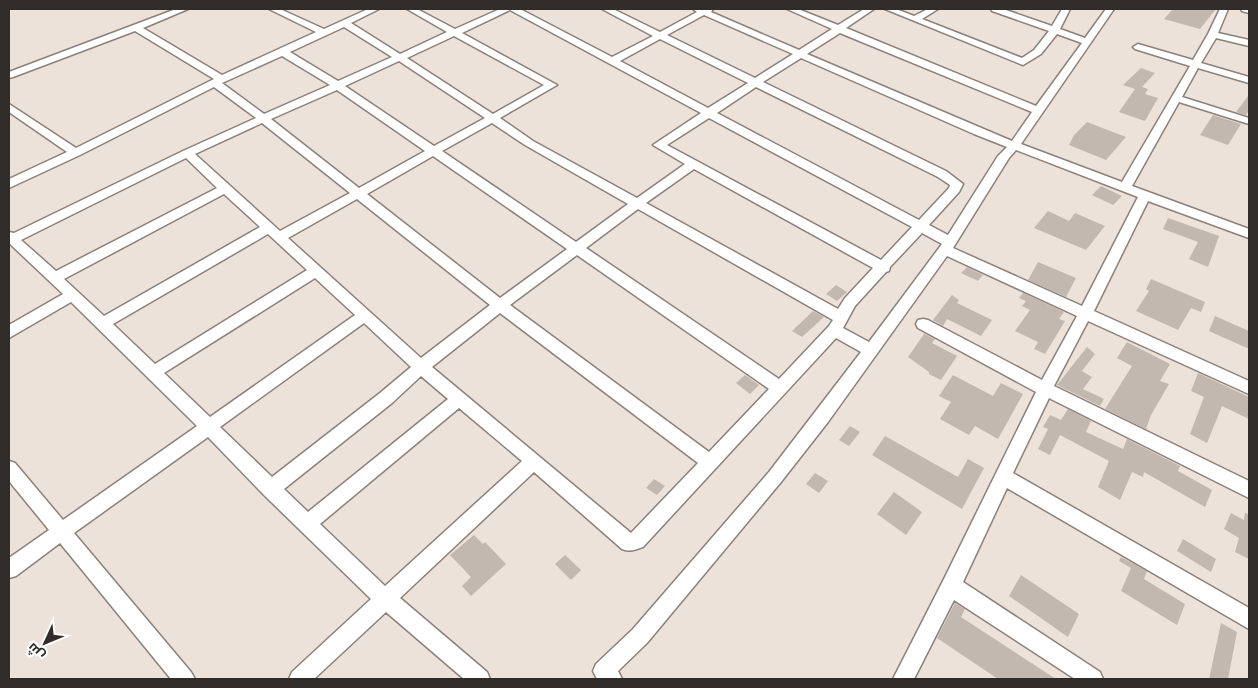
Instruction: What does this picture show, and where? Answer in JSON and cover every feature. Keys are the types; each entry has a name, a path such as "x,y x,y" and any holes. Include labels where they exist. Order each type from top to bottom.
{"street":[{"path":"9,75 184,9"},
{"path":"273,9 323,32"},
{"path":"9,184 76,153 219,81 375,9"},
{"path":"103,323 274,233 358,193 432,150 552,85 455,31 411,9"},
{"path":"480,679 372,587 270,489 154,372 10,238 187,153 507,9"},
{"path":"514,9 710,112 920,226 948,246 1085,314 1249,388"},
{"path":"187,153 458,400 534,461 629,543 632,543 636,541 837,324 850,302 884,268 955,189 957,184 758,82 606,9"},
{"path":"791,9 1038,111"},
{"path":"870,9 659,145 884,268"},
{"path":"889,9 1023,62 1034,57 1056,31 1066,9"},
{"path":"915,19 934,9"},
{"path":"995,9 1086,42"},
{"path":"604,676 754,501 871,351 948,246 1004,156 1014,146 1110,9"},
{"path":"1125,187 1214,34 1224,9"},
{"path":"1245,9 1249,10"},
{"path":"613,61 662,35 703,10 912,104 1014,146 1249,234"},
{"path":"344,23 399,56 529,142 638,202 837,324 871,351"},
{"path":"135,27 219,81 264,119 500,305 708,462"},
{"path":"1214,34 1249,43"},
{"path":"1138,46 1249,80"},
{"path":"283,52 337,85 779,387"},
{"path":"1176,98 1249,121"},
{"path":"9,107 76,153"},
{"path":"270,489 386,398 444,346 638,202 694,164"},
{"path":"54,278 226,188"},
{"path":"903,679 951,586 1045,389 1145,195"},
{"path":"154,372 316,271"},
{"path":"9,332 72,295"},
{"path":"9,569 364,316"},
{"path":"923,324 1045,389 1249,490"},
{"path":"306,524 458,400"},
{"path":"299,679 534,461"},
{"path":"9,468 184,679"},
{"path":"1004,477 1249,619"},
{"path":"951,586 1093,679"}],"building":[{"path":"1173,9 1216,9 1200,29 1164,19"},
{"path":"1141,68 1155,73 1142,87 1148,89 1145,94 1158,98 1145,121 1119,112 1135,89 1123,85"},
{"path":"1248,96 1249,110 1246,115 1236,112"},
{"path":"1213,115 1241,124 1228,145 1200,135"},
{"path":"1087,122 1126,137 1106,160 1069,145 1074,135"},
{"path":"1101,186 1122,196 1113,205 1092,195"},
{"path":"1048,211 1069,221 1075,213 1105,226 1086,250 1034,228"},
{"path":"1168,218 1219,236 1208,267 1189,259 1198,242 1163,229"},
{"path":"1038,262 1076,278 1066,297 1028,280"},
{"path":"967,267 983,275 978,281 961,273"},
{"path":"1151,279 1205,302 1201,312 1191,308 1178,330 1136,311 1149,291 1146,289"},
{"path":"836,285 847,292 837,301 826,294"},
{"path":"1023,293 1064,312 1059,319 1065,321 1045,354 1034,349 1038,342 1015,331 1030,310 1022,306 1026,301 1019,298"},
{"path":"952,295 959,300 957,303 992,320 981,336 947,319 943,326 933,320"},
{"path":"813,311 824,317 802,337 792,331"},
{"path":"1215,316 1249,331 1249,349 1209,331"},
{"path":"923,333 935,339 932,343 957,356 941,380 929,374 929,372 908,357"},
{"path":"1127,342 1170,364 1160,381 1169,384 1151,415 1146,429 1105,409 1132,366 1117,358"},
{"path":"1087,347 1095,354 1082,371 1092,377 1083,389 1104,399 1100,406 1057,385"},
{"path":"1198,373 1249,397 1249,419 1222,406 1207,443 1190,434 1204,397 1191,391"},
{"path":"745,375 759,385 750,394 736,383"},
{"path":"953,375 993,396 1001,383 1023,394 998,439 975,426 969,435 940,419 951,402 939,396"},
{"path":"1068,409 1091,421 1086,432 1123,449 1127,439 1180,466 1178,471 1212,490 1205,507 1144,472 1143,477 1132,472 1120,500 1098,487 1109,461 1060,435 1050,455 1038,449 1048,429 1043,427 1050,415 1061,420"},
{"path":"850,426 860,432 849,446 839,440"},
{"path":"885,436 958,477 968,459 984,468 962,509 872,455"},
{"path":"815,473 828,481 819,493 806,484"},
{"path":"654,479 665,486 657,495 646,488"},
{"path":"894,492 922,512 906,535 877,514"},
{"path":"1231,513 1244,520 1245,513 1249,514 1249,559 1235,552 1239,538 1224,529"},
{"path":"474,535 483,544 485,542 506,564 471,596 462,586 471,577 450,555"},
{"path":"1183,539 1216,559 1211,572 1177,551"},
{"path":"565,555 581,570 571,580 555,564"},
{"path":"1121,557 1147,571 1144,579 1185,604 1177,625 1121,591 1131,568 1119,561"},
{"path":"1021,575 1079,614 1068,637 1009,596"},
{"path":"955,603 965,609 961,617 1056,679 998,679 937,638"},
{"path":"1221,623 1237,632 1228,679 1209,679"}]}
